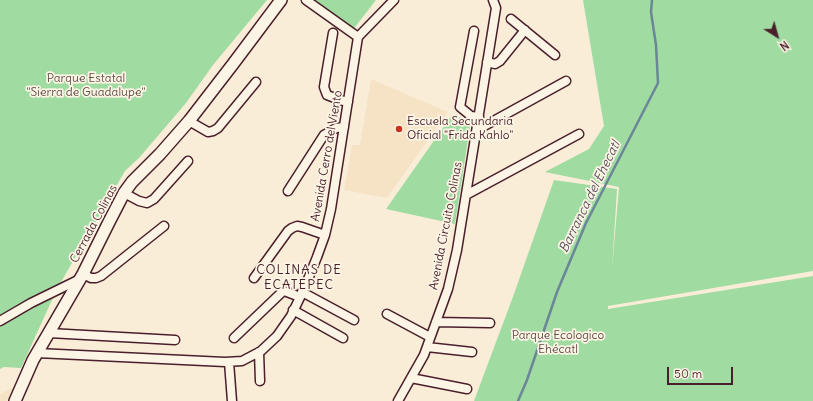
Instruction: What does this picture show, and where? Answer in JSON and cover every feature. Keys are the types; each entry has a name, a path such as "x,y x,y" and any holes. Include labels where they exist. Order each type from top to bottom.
{"main road":[{"name":"Cerrada Colinas","path":"15,401 33,360 81,277 124,193 132,182 160,154 189,121 281,0"}],"street":[{"path":"306,0 358,37 394,0"},
{"name":"Avenida Circuito Colinas","path":"398,401 412,378 427,347 449,281 457,250 496,8 494,0"},
{"path":"511,19 555,55"},
{"path":"487,62 495,64 500,61 525,30"},
{"path":"474,31 460,107 471,116 479,117"},
{"path":"333,33 324,86 327,96 348,102"},
{"name":"Avenida Cerro del Viento","path":"37,353 242,362 259,352 277,336 301,295 317,258 325,234 331,209 358,37"},
{"path":"477,130 566,81"},
{"path":"189,121 208,132 213,131 218,128 256,82"},
{"path":"288,190 324,135 336,128 344,127"},
{"path":"466,195 579,134"},
{"path":"124,193 139,201 147,203 154,199 188,161"},
{"path":"0,321 81,277 96,278 101,276 164,226"},
{"path":"254,278 288,231 292,228 297,226 325,234"},
{"path":"234,338 284,291 301,295 354,320"},
{"path":"293,310 343,338"},
{"path":"387,314 430,337"},
{"path":"436,322 490,323"},
{"path":"49,333 175,340"},
{"path":"427,347 472,352"},
{"path":"259,352 260,381"},
{"path":"229,362 232,401"},
{"path":"412,378 467,389"}],"shaded area":[{"name":"Escuela Secundaria Oficial \"Frida Kahlo\"","path":"371,79 448,112 387,198 344,190 352,145 360,145"},
{"path":"13,387 7,401 0,401 0,394"}],"green space":[{"name":"Parque Estatal \"Sierra de Guadalupe\"","path":"0,0 267,0 213,65 186,103 139,158 125,171 57,289 21,368 4,367 0,369"},
{"path":"308,0 376,0 352,31"},
{"name":"Parque Ecologico Ehécatl","path":"583,0 813,0 813,271 608,306 608,309 813,276 813,401 474,401 554,180 617,189 612,269 619,187 545,172 589,149 604,126"},
{"path":"452,115 471,120 455,224 386,209"}],"waterway":[{"name":"Barranca del Ehecatl","path":"518,401 527,380 557,292 586,223 658,83 656,45 651,12 652,0"}],"place":[{"name":"Escuela Secundaria Oficial \"Frida Kahlo\"","path":"399,129"}],"district":[{"name":"COLINAS DE ECATEPEC","path":"299,278"}]}
